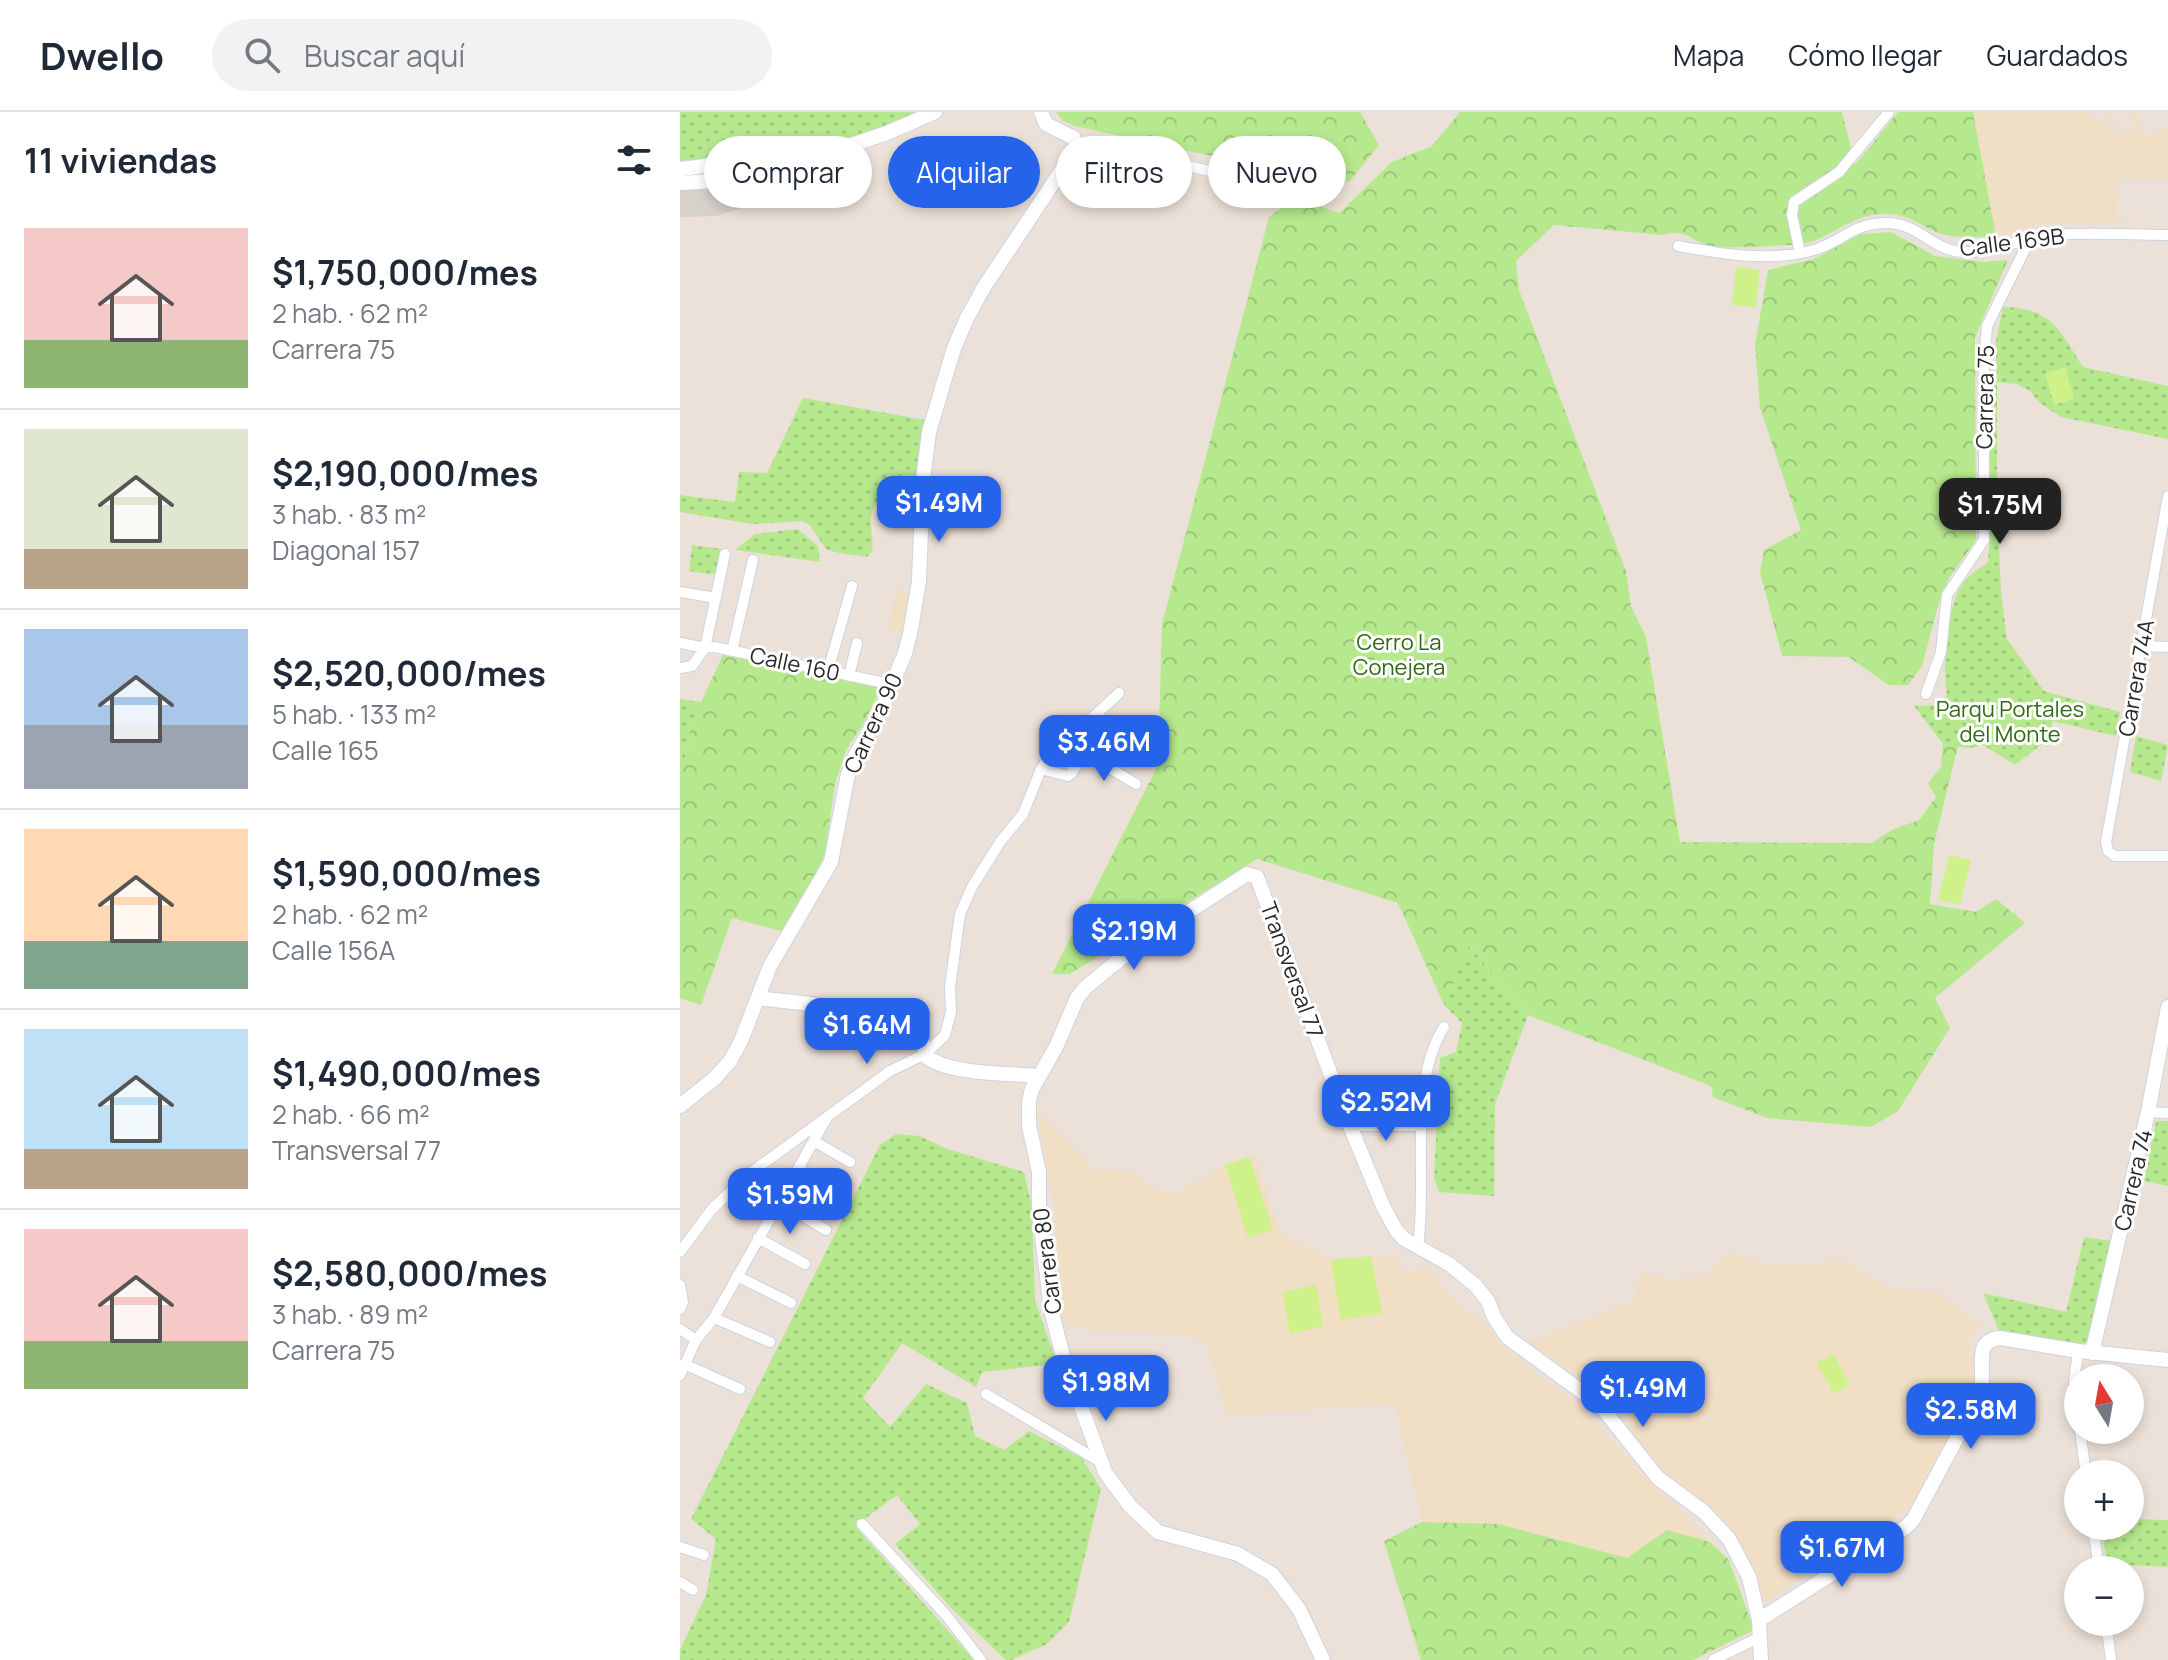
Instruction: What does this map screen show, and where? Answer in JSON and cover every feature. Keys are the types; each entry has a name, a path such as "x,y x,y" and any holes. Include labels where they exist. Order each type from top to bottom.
{"street":[{"path":"872,137 935,112"},
{"path":"1041,112 1050,128 1070,136"},
{"path":"1800,253 1792,215 1794,202 1839,172 1889,112"},
{"path":"680,167 704,166"},
{"path":"680,183 704,182"},
{"name":"Carrera 90","path":"680,1106 715,1078 730,1061 770,966 831,862 843,792 854,758 882,709 905,653 918,590 915,556 929,432 954,348 984,287 1056,182"},
{"name":"Calle 169B","path":"1678,246 1766,257 1800,253 1826,245 1859,226 1883,223 1911,227 1944,247 1964,252 2056,235 2168,235"},
{"name":"Carrera 75","path":"1926,694 1941,652 1947,595 1984,540 1984,362 1987,326 2030,239"},
{"name":"Carrera 74A","path":"2168,496 2106,842 2108,851 2115,856 2168,856"},
{"path":"680,668 692,666 705,646 725,554"},
{"path":"732,651 753,560"},
{"path":"828,671 852,586"},
{"path":"680,592 716,598"},
{"name":"Calle 160","path":"680,643 885,683"},
{"path":"849,676 857,643"},
{"path":"2141,646 2168,647"},
{"path":"680,1252 712,1209 749,1174 890,1071 925,1054 945,1035 949,1027 950,987 960,914 992,854 1023,814 1048,759 1119,693"},
{"path":"1041,769 1068,776 1081,756 1091,754 1136,784"},
{"name":"Carrera 80","path":"1247,874 1136,946 1077,998 1056,1047 1032,1089 1028,1111 1039,1172 1039,1210 1049,1298 1064,1360 1099,1461 1114,1486 1158,1532 1238,1554 1272,1574 1299,1609 1323,1660"},
{"name":"Transversal 77","path":"1247,874 1257,877 1350,1126 1390,1221 1404,1239 1449,1264 1475,1285 1488,1301 1507,1337 1600,1405 1658,1478 1704,1512 1729,1539 1749,1577 1759,1620 1761,1660"},
{"path":"758,998 877,1015 904,1022 919,1034 930,1060 951,1067 1039,1076"},
{"name":"Carrera 74","path":"2081,1364 2148,1112 2168,1007"},
{"path":"1418,1246 1422,1214 1421,1126 1428,1060 1444,1027"},
{"path":"2148,1112 2168,1113"},
{"path":"680,1375 696,1340 714,1318 829,1114"},
{"path":"1350,1126 1421,1126"},
{"path":"814,1141 850,1162"},
{"path":"799,1169 846,1197"},
{"path":"778,1201 826,1230"},
{"path":"758,1238 805,1264"},
{"path":"737,1276 791,1303"},
{"path":"680,1285 683,1302 680,1309"},
{"path":"714,1318 770,1342"},
{"path":"680,1329 696,1340"},
{"path":"1759,1620 1906,1527 1919,1511 1975,1404 1981,1388 1981,1351 1994,1338 2085,1352 2168,1360"},
{"path":"684,1364 740,1389"},
{"path":"986,1394 1099,1461"},
{"path":"862,1524 946,1615 981,1660"},
{"path":"680,1547 704,1555"},
{"path":"680,1582 693,1590"},
{"path":"2108,1636 2111,1660"},
{"path":"1713,1660 1760,1637"}],"shaded area":[{"path":"1973,112 2084,112 2118,133 2105,112 2108,112 2122,136 2138,127 2129,112 2134,112 2146,137 2168,127 2168,178 2118,178 2117,221 2168,223 2043,223 1996,237"},
{"path":"704,182 704,208 741,208 717,216 680,217 680,186"},
{"path":"897,589 912,591 904,633 887,630"},
{"path":"1036,1109 1095,1170 1132,1172 1150,1189 1177,1193 1225,1165 1255,1156 1281,1234 1330,1260 1395,1256 1405,1274 1428,1267 1455,1303 1481,1318 1504,1348 1573,1401 1710,1542 1667,1530 1627,1558 1499,1524 1422,1522 1395,1404 1228,1415 1204,1339 1154,1332 1094,1331 1061,1320 1055,1215"},
{"path":"1731,1253 1763,1264 1823,1264 1838,1258 1891,1289 1940,1293 1981,1326 1969,1336 1974,1380 1964,1417 1913,1511 1907,1510 1765,1603 1744,1557 1718,1516 1658,1471 1611,1399 1530,1343 1634,1300 1641,1272 1671,1280 1705,1276"}],"green space":[{"path":"680,112 931,112 856,136 704,136 704,161 680,164"},
{"path":"1056,112 1360,112 1379,145 1349,182 1346,181 1346,136 1208,136 1208,155 1192,152 1192,136 1120,136 1063,121"},
{"name":"Cerro La Conejera","path":"1460,112 1842,112 1855,165 1898,112 1973,112 1996,237 1943,234 1908,218 1890,214 1858,219 1808,243 1750,247 1713,246 1678,233 1663,235 1554,225 1516,261 1519,290 1626,571 1631,606 1646,637 1680,842 1872,843 1892,830 1919,820 1936,797 1928,783 1941,767 1943,744 1958,746 1934,844 1930,904 1976,912 1996,899 2025,923 1935,998 1950,1028 1898,1111 1871,1127 1767,1118 1713,1097 1711,1086 1528,1015 1469,946 1444,1005 1398,903 1257,859 1070,974 1052,974 1158,765 1162,624 1269,217 1281,208 1325,208 1339,213 1392,162 1432,146"},
{"path":"1891,232 1935,256 1983,262 2008,260 1975,337 1976,540 1949,578 1939,602 1922,666 1908,685 1888,685 1849,657 1782,656 1760,572 1764,550 1801,530 1760,408 1755,345 1768,270 1814,259 1861,234"},
{"path":"1736,267 1760,270 1756,307 1732,305"},
{"name":"Parqu Portales del Monte","path":"2003,307 2020,308 2044,316 2060,332 2083,367 2168,386 2168,439 2061,417 2040,403 2030,391 2017,384 1997,382 1999,544 2007,639 2044,691 2120,712 2116,736 2053,721 2047,740 2015,765 1980,743 1977,747 1967,748 1943,744 1914,706 1934,705 1947,696 1946,654 1953,605 1963,583 1988,562 1991,517 1989,381 1997,381 1996,341"},
{"path":"2066,367 2074,399 2054,405 2045,373"},
{"path":"803,398 925,420 911,516 898,503 879,502 872,513 873,544 867,557 826,549 810,525 802,521 752,524 680,512 680,495 735,502 739,472 767,473"},
{"path":"797,529 818,546 820,562 735,550 755,534"},
{"path":"692,545 722,549 718,575 689,571"},
{"path":"723,655 882,686 846,750 835,784 825,854 812,882 781,931 732,918 701,1005 680,998 680,761 685,757 701,702"},
{"path":"680,699 701,702 685,757 680,761"},
{"path":"2136,736 2168,745 2161,781 2130,772"},
{"path":"1949,855 1971,860 1960,905 1938,900"},
{"path":"1468,945 1528,1015 1495,1104 1494,1196 1439,1192 1434,1177 1440,1058 1456,1052 1462,1023 1444,1005"},
{"path":"2156,1121 2168,1121 2168,1186 2144,1181"},
{"path":"896,1134 920,1136 947,1149 1024,1172 1032,1208 1035,1300 1057,1364 982,1372 976,1387 902,1343 863,1398 890,1427 926,1384 967,1403 975,1436 1004,1450 1029,1431 1082,1458 1101,1489 1069,1622 1047,1644 1006,1660 951,1608 895,1544 920,1524 897,1495 855,1526 974,1660 680,1660 680,1650 706,1595 716,1539 691,1519 880,1145"},
{"path":"1249,1157 1273,1230 1248,1238 1225,1165"},
{"path":"2084,1237 2111,1241 2088,1342 2076,1345 2000,1333 1983,1293 2066,1312"},
{"path":"1371,1256 1382,1313 1341,1320 1330,1260"},
{"path":"1316,1285 1323,1326 1290,1334 1282,1292"},
{"path":"1833,1354 1850,1385 1834,1394 1817,1363"},
{"path":"2144,1519 2168,1520 2168,1567 2144,1566 2144,1556 2106,1556 2103,1540 2144,1540"},
{"path":"1422,1522 1499,1524 1627,1558 1667,1530 1710,1542 1729,1560 1754,1630 1693,1660 1421,1660 1384,1541"}]}
